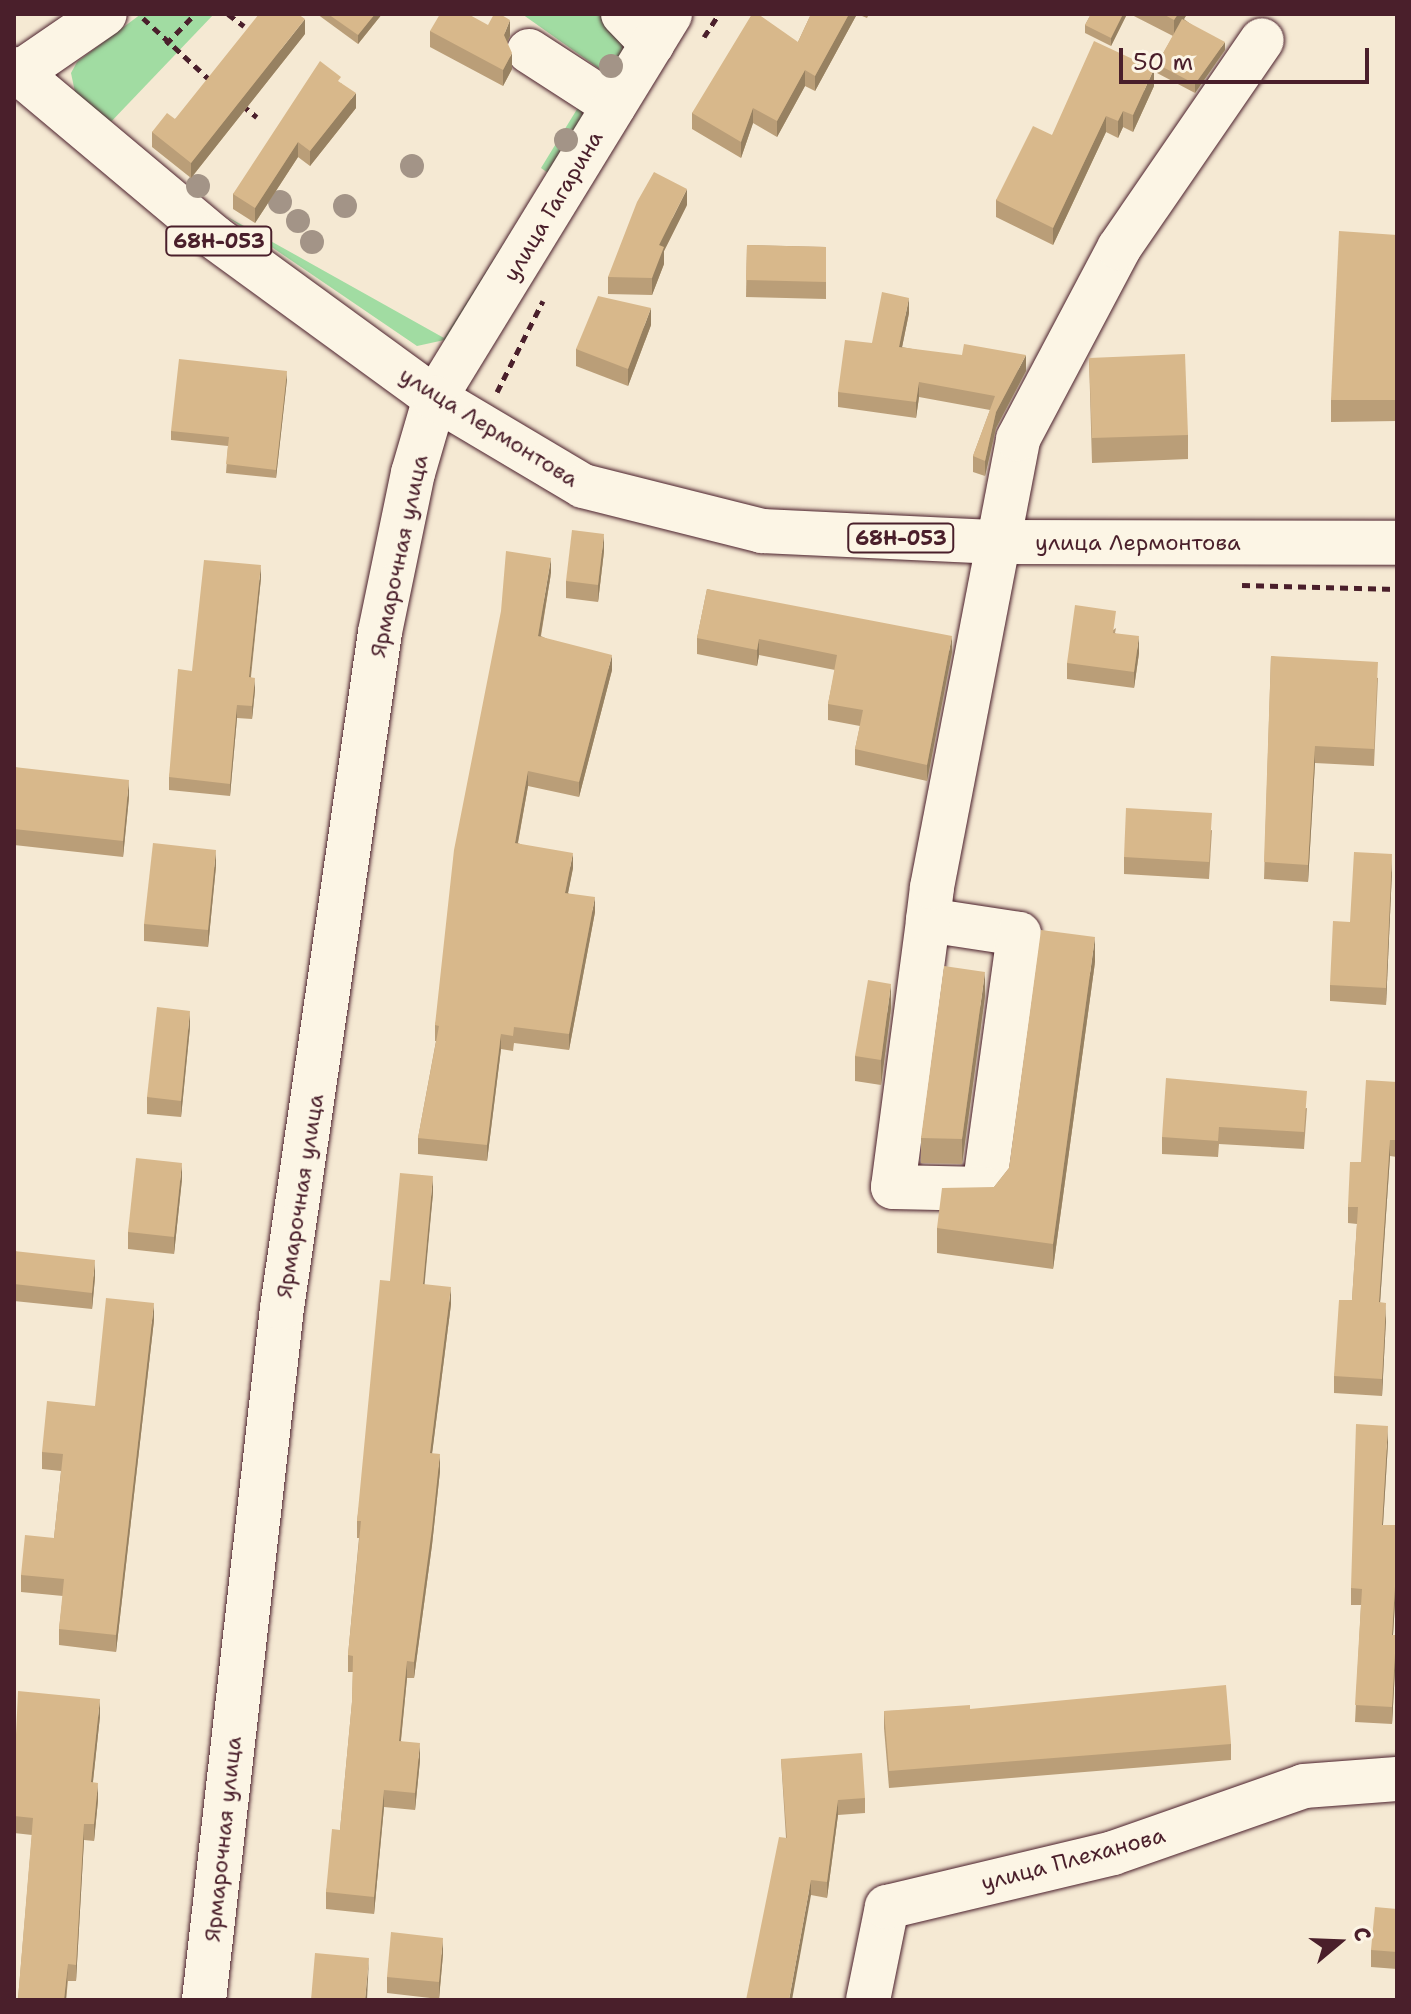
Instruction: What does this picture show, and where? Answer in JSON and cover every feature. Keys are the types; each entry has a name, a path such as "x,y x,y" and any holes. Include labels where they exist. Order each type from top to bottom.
{"street":[{"path":"16,71 105,14"},
{"name":"улица Гагарина","path":"435,398 614,106 648,24"},
{"path":"928,920 1019,934 984,1189 893,1187 928,920 1018,439 1119,248 1262,40"},
{"path":"529,51 614,106"},
{"name":"улица Лермонтова","path":"16,71 214,237 435,398 597,489 762,531 998,542 1397,543"},
{"name":"Ярмарочная улица","path":"204,2000 282,1308 380,632 413,473 435,398"},
{"name":"улица Плеханова","path":"868,2000 887,1907 1113,1853 1304,1786 1397,1779"}],"path":[{"path":"140,14 166,44 225,92"},
{"path":"166,44 195,14"},
{"path":"228,14 244,26"},
{"path":"236,101 257,117"}],"green space":[{"path":"141,14 214,14 107,126 75,92 71,73 77,62"},
{"path":"522,14 653,14 449,339 417,346 226,216 444,338 548,173 541,168 601,70"}],"building":[{"path":"259,14 298,14 305,19 191,163 152,132 167,113 175,119"},
{"path":"328,14 375,14 358,35"},
{"path":"440,14 468,14 488,25 494,14 510,20 504,35 512,53 503,70 430,31"},
{"path":"752,14 758,14 798,42 811,14 849,14 815,76 805,70 777,121 753,108 741,142 692,113"},
{"path":"1091,14 1123,14 1111,38 1085,25"},
{"path":"1163,14 1178,14 1174,20"},
{"path":"1182,19 1225,42 1195,84 1157,64"},
{"path":"1094,41 1154,69 1133,115 1123,111 1118,121 1106,116 1053,228 996,200 1033,126 1052,135"},
{"path":"320,61 341,77 338,81 356,93 310,151 298,142 255,208 233,194"},
{"path":"654,172 687,189 659,245 664,247 652,278 608,277 637,202"},
{"path":"1339,231 1397,235 1397,400 1331,400"},
{"path":"747,245 826,247 826,282 746,280"},
{"path":"882,292 909,298 899,347 962,355 964,344 1026,355 996,412 985,461 973,456 995,396 919,382 916,402 838,392 845,340 872,343"},
{"path":"598,296 651,308 628,369 576,349"},
{"path":"1185,354 1188,435 1092,438 1089,358"},
{"path":"179,359 287,371 276,470 226,464 229,437 171,431"},
{"path":"572,530 604,534 598,585 566,581"},
{"path":"506,551 551,558 538,636 612,655 579,782 528,771 515,843 573,853 565,893 595,897 569,1034 514,1027 513,1036 501,1034 487,1145 418,1138 439,1026 435,1025 454,850 501,611"},
{"path":"204,560 261,565 249,677 255,678 252,706 237,705 230,784 169,777 178,669 192,671"},
{"path":"707,589 952,636 927,765 855,749 863,710 828,704 837,655 759,639 757,650 697,638"},
{"path":"1075,605 1116,611 1113,633 1139,636 1134,672 1067,663"},
{"path":"1271,656 1378,662 1374,749 1315,746 1308,865 1264,862"},
{"path":"14,767 129,780 123,841 14,829"},
{"path":"1126,808 1212,813 1209,862 1124,857"},
{"path":"153,843 216,850 208,930 144,924"},
{"path":"1354,852 1392,854 1386,988 1330,985 1333,921 1350,922"},
{"path":"1041,930 1095,937 1053,1244 937,1228 942,1188 994,1187 1009,1168"},
{"path":"944,966 985,972 962,1139 921,1138"},
{"path":"868,980 891,984 881,1060 855,1056"},
{"path":"157,1007 190,1011 181,1101 147,1097"},
{"path":"1166,1078 1307,1091 1304,1132 1219,1127 1218,1141 1162,1137"},
{"path":"1366,1080 1397,1082 1397,1140 1390,1140 1379,1302 1386,1303 1382,1379 1334,1376 1339,1300 1352,1300 1358,1207 1348,1207 1350,1162 1361,1162"},
{"path":"136,1158 182,1163 174,1237 128,1232"},
{"path":"400,1173 433,1176 423,1284 451,1287 430,1453 440,1454 432,1529 414,1662 407,1661 399,1741 420,1743 415,1793 384,1790 374,1897 326,1892 332,1829 340,1830 352,1702 353,1656 348,1655 361,1521 357,1521 380,1280 390,1281"},
{"path":"14,1251 95,1260 92,1293 14,1284"},
{"path":"106,1298 154,1303 116,1635 59,1629 64,1579 21,1575 25,1535 54,1538 63,1454 42,1452 47,1401 95,1406"},
{"path":"1356,1424 1388,1426 1382,1525 1397,1525 1392,1707 1355,1705 1362,1589 1351,1588"},
{"path":"1226,1685 1231,1744 889,1771 884,1711 970,1705 970,1709"},
{"path":"18,1691 100,1699 91,1782 98,1783 94,1824 84,1824 76,1965 68,1964 64,2000 14,2000 18,1999 33,1818 14,1816"},
{"path":"862,1753 865,1798 838,1800 827,1882 811,1880 789,2000 746,2000 779,1837 787,1838 781,1759"},
{"path":"1375,1907 1397,1909 1397,1952 1371,1950"},
{"path":"391,1932 443,1938 439,1982 387,1977"},
{"path":"315,1953 369,1958 365,2000 311,2000"}]}
